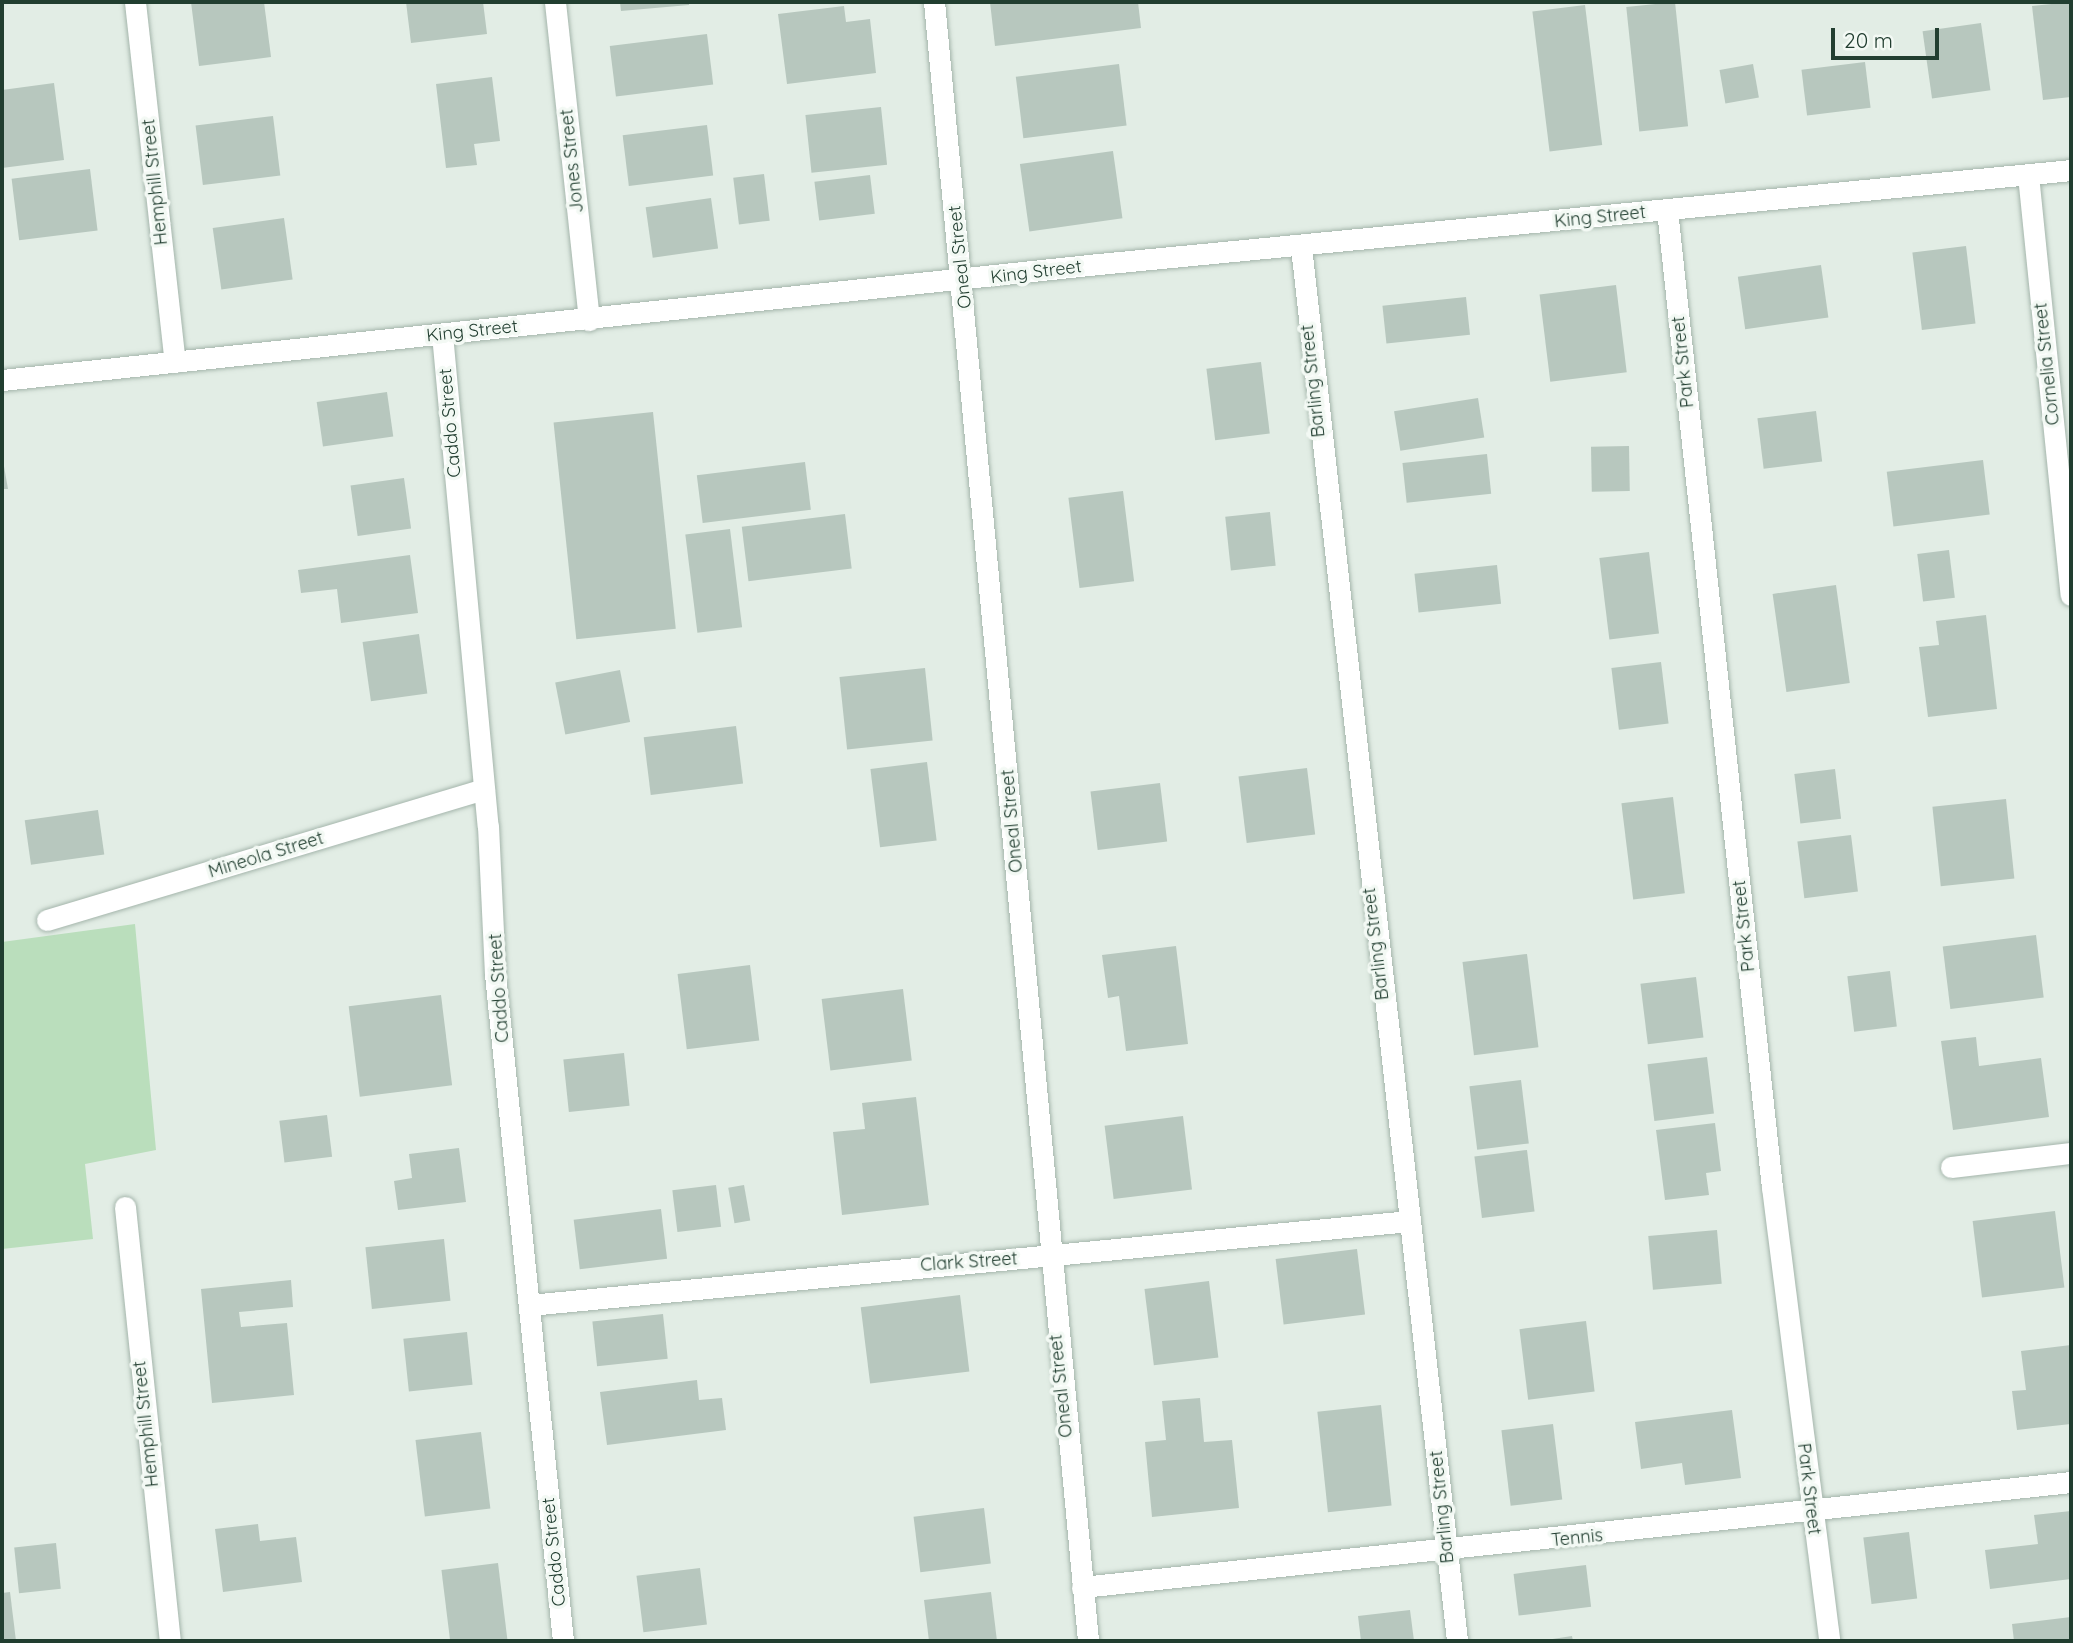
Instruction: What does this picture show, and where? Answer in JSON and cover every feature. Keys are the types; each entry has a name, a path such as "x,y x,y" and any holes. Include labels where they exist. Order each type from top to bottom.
{"street":[{"name":"Hemphill Street","path":"135,2 175,362"},
{"name":"Jones Street","path":"555,2 589,320"},
{"name":"Oneal Street","path":"934,2 963,281 1048,1256 1088,1641"},
{"name":"King Street","path":"2,380 2071,170"},
{"name":"Cornelia Street","path":"2028,175 2071,595"},
{"name":"Park Street","path":"1667,210 1812,1514 1829,1641"},
{"name":"Barling Street","path":"1301,247 1457,1641"},
{"name":"Caddo Street","path":"442,334 529,1305 563,1641"},
{"name":"Mineola Street","path":"47,920 484,789"},
{"path":"1951,1167 2071,1153"},
{"name":"Hemphill Street","path":"125,1207 170,1641"},
{"name":"Clark Street","path":"529,1305 1409,1221"},
{"name":"Tennis","path":"1082,1587 1812,1514 2071,1482"}],"green space":[{"path":"135,924 156,1150 85,1164 93,1239 2,1249 2,942"}],"building":[{"path":"191,2 264,2 271,57 199,66"},
{"path":"406,2 483,2 487,34 411,43"},
{"path":"620,2 689,2 689,5 621,11"},
{"path":"990,2 1138,2 1141,28 995,46"},
{"path":"1675,2 1688,126 1639,131 1626,7"},
{"path":"2071,2 2071,97 2043,100 2032,6"},
{"path":"1585,5 1602,145 1550,151 1532,11"},
{"path":"844,6 846,22 870,19 876,73 787,84 778,14"},
{"path":"1981,23 1990,90 1932,99 1923,31"},
{"path":"707,34 713,85 616,97 610,46"},
{"path":"1865,62 1871,108 1807,115 1801,70"},
{"path":"1119,64 1127,126 1023,138 1016,77"},
{"path":"1753,64 1759,97 1725,103 1720,70"},
{"path":"492,77 500,141 474,144 477,165 446,168 436,84"},
{"path":"54,83 64,160 2,168 2,90"},
{"path":"881,107 887,165 811,173 805,115"},
{"path":"273,116 280,176 203,185 196,126"},
{"path":"707,125 713,176 629,186 623,135"},
{"path":"1113,151 1122,218 1029,231 1020,164"},
{"path":"90,169 98,231 19,240 12,179"},
{"path":"764,174 770,221 739,224 733,178"},
{"path":"870,175 875,214 819,221 814,182"},
{"path":"711,198 718,249 653,258 646,207"},
{"path":"284,218 293,279 221,289 213,228"},
{"path":"1966,246 1976,323 1922,330 1912,253"},
{"path":"1821,265 1828,317 1745,329 1738,277"},
{"path":"1616,285 1627,372 1550,382 1540,294"},
{"path":"1466,297 1470,335 1386,344 1382,306"},
{"path":"1261,362 1270,433 1215,440 1206,369"},
{"path":"387,392 393,437 323,446 317,402"},
{"path":"1478,398 1484,438 1400,451 1394,411"},
{"path":"1816,411 1822,462 1764,469 1757,418"},
{"path":"653,412 676,629 576,639 554,422"},
{"path":"1629,446 1630,491 1592,492 1591,447"},
{"path":"1487,454 1491,494 1407,503 1402,463"},
{"path":"2,455 8,489 2,489"},
{"path":"1983,460 1990,515 1893,526 1887,472"},
{"path":"805,462 811,510 703,523 697,475"},
{"path":"404,478 411,529 358,536 351,486"},
{"path":"1123,491 1134,581 1080,588 1068,498"},
{"path":"1270,512 1276,566 1231,570 1225,517"},
{"path":"845,514 852,569 748,581 742,527"},
{"path":"730,529 742,627 697,633 685,534"},
{"path":"1949,550 1955,598 1923,602 1917,554"},
{"path":"1649,552 1659,633 1609,639 1599,558"},
{"path":"410,555 418,613 341,623 337,589 301,593 298,570"},
{"path":"1497,565 1501,604 1419,612 1414,574"},
{"path":"1836,585 1850,683 1786,692 1773,594"},
{"path":"1986,615 1997,709 1928,717 1919,647 1939,645 1936,621"},
{"path":"419,634 427,693 371,701 363,642"},
{"path":"1661,662 1669,724 1619,730 1611,668"},
{"path":"925,668 933,741 847,750 839,677"},
{"path":"620,670 630,722 565,735 555,683"},
{"path":"736,726 743,784 651,795 644,737"},
{"path":"927,762 937,840 880,847 870,769"},
{"path":"1307,768 1315,835 1247,843 1239,776"},
{"path":"1835,769 1841,819 1800,824 1794,774"},
{"path":"1160,783 1167,842 1098,850 1091,792"},
{"path":"1673,797 1685,893 1633,900 1621,803"},
{"path":"2006,799 2014,879 1941,886 1932,807"},
{"path":"98,810 104,855 31,865 25,820"},
{"path":"1851,835 1858,892 1804,898 1797,842"},
{"path":"2036,935 2044,998 1950,1009 1943,946"},
{"path":"1176,946 1188,1044 1126,1051 1119,996 1108,998 1102,955"},
{"path":"1527,954 1538,1047 1474,1055 1462,962"},
{"path":"750,965 759,1040 687,1049 678,974"},
{"path":"1890,971 1897,1027 1854,1032 1847,976"},
{"path":"1696,977 1703,1038 1648,1044 1640,984"},
{"path":"903,989 912,1060 830,1070 822,999"},
{"path":"441,995 452,1085 360,1097 349,1006"},
{"path":"1976,1037 1979,1066 2041,1058 2049,1117 1953,1130 1941,1041"},
{"path":"624,1053 630,1106 569,1112 563,1059"},
{"path":"1707,1057 1714,1114 1654,1121 1647,1064"},
{"path":"1521,1080 1529,1144 1477,1150 1469,1086"},
{"path":"916,1097 929,1205 842,1215 833,1132 865,1129 862,1103"},
{"path":"327,1115 332,1157 284,1163 279,1121"},
{"path":"1183,1116 1192,1189 1114,1199 1105,1126"},
{"path":"1715,1123 1721,1171 1706,1173 1709,1195 1665,1200 1656,1130"},
{"path":"459,1148 466,1202 398,1210 394,1181 412,1178 409,1154"},
{"path":"1527,1150 1535,1212 1482,1218 1474,1156"},
{"path":"716,1185 721,1227 677,1232 672,1190"},
{"path":"744,1185 750,1220 734,1223 728,1188"},
{"path":"661,1209 667,1259 580,1269 574,1220"},
{"path":"2055,1211 2064,1287 1982,1298 1973,1221"},
{"path":"1717,1230 1722,1284 1653,1290 1648,1236"},
{"path":"444,1239 450,1301 372,1309 365,1247"},
{"path":"1357,1249 1365,1315 1284,1325 1276,1259"},
{"path":"291,1280 293,1307 239,1312 241,1327 287,1323 294,1395 212,1403 201,1289"},
{"path":"1209,1281 1218,1357 1154,1365 1144,1289"},
{"path":"960,1295 969,1371 870,1384 861,1307"},
{"path":"663,1314 668,1359 597,1366 592,1321"},
{"path":"1586,1321 1595,1391 1528,1400 1519,1329"},
{"path":"467,1332 473,1385 409,1391 403,1339"},
{"path":"2071,1345 2071,1424 2017,1430 2012,1391 2026,1390 2021,1351"},
{"path":"697,1380 699,1400 722,1398 726,1430 607,1445 600,1392"},
{"path":"1200,1398 1204,1442 1232,1440 1239,1508 1152,1517 1145,1442 1166,1440 1162,1401"},
{"path":"1381,1405 1392,1505 1328,1512 1317,1412"},
{"path":"1732,1410 1741,1478 1685,1485 1682,1463 1641,1469 1635,1422"},
{"path":"1553,1424 1562,1499 1511,1506 1501,1430"},
{"path":"481,1432 490,1508 425,1516 415,1440"},
{"path":"984,1508 991,1564 920,1572 914,1517"},
{"path":"2071,1511 2071,1579 1990,1589 1985,1550 2038,1544 2034,1515"},
{"path":"258,1524 260,1541 296,1537 302,1582 223,1592 215,1529"},
{"path":"1909,1532 1917,1599 1872,1604 1863,1538"},
{"path":"56,1543 61,1589 19,1593 14,1547"},
{"path":"498,1563 507,1639 450,1641 441,1570"},
{"path":"1586,1565 1591,1607 1519,1616 1514,1574"},
{"path":"700,1568 707,1625 643,1632 636,1576"},
{"path":"10,1592 16,1641 2,1641 2,1593"},
{"path":"991,1592 997,1641 929,1641 924,1600"},
{"path":"1410,1610 1414,1641 1361,1641 1358,1616"},
{"path":"2071,1617 2071,1641 2014,1641 2012,1624"},
{"path":"1572,1636 1573,1641 1546,1641 1546,1640"}]}
